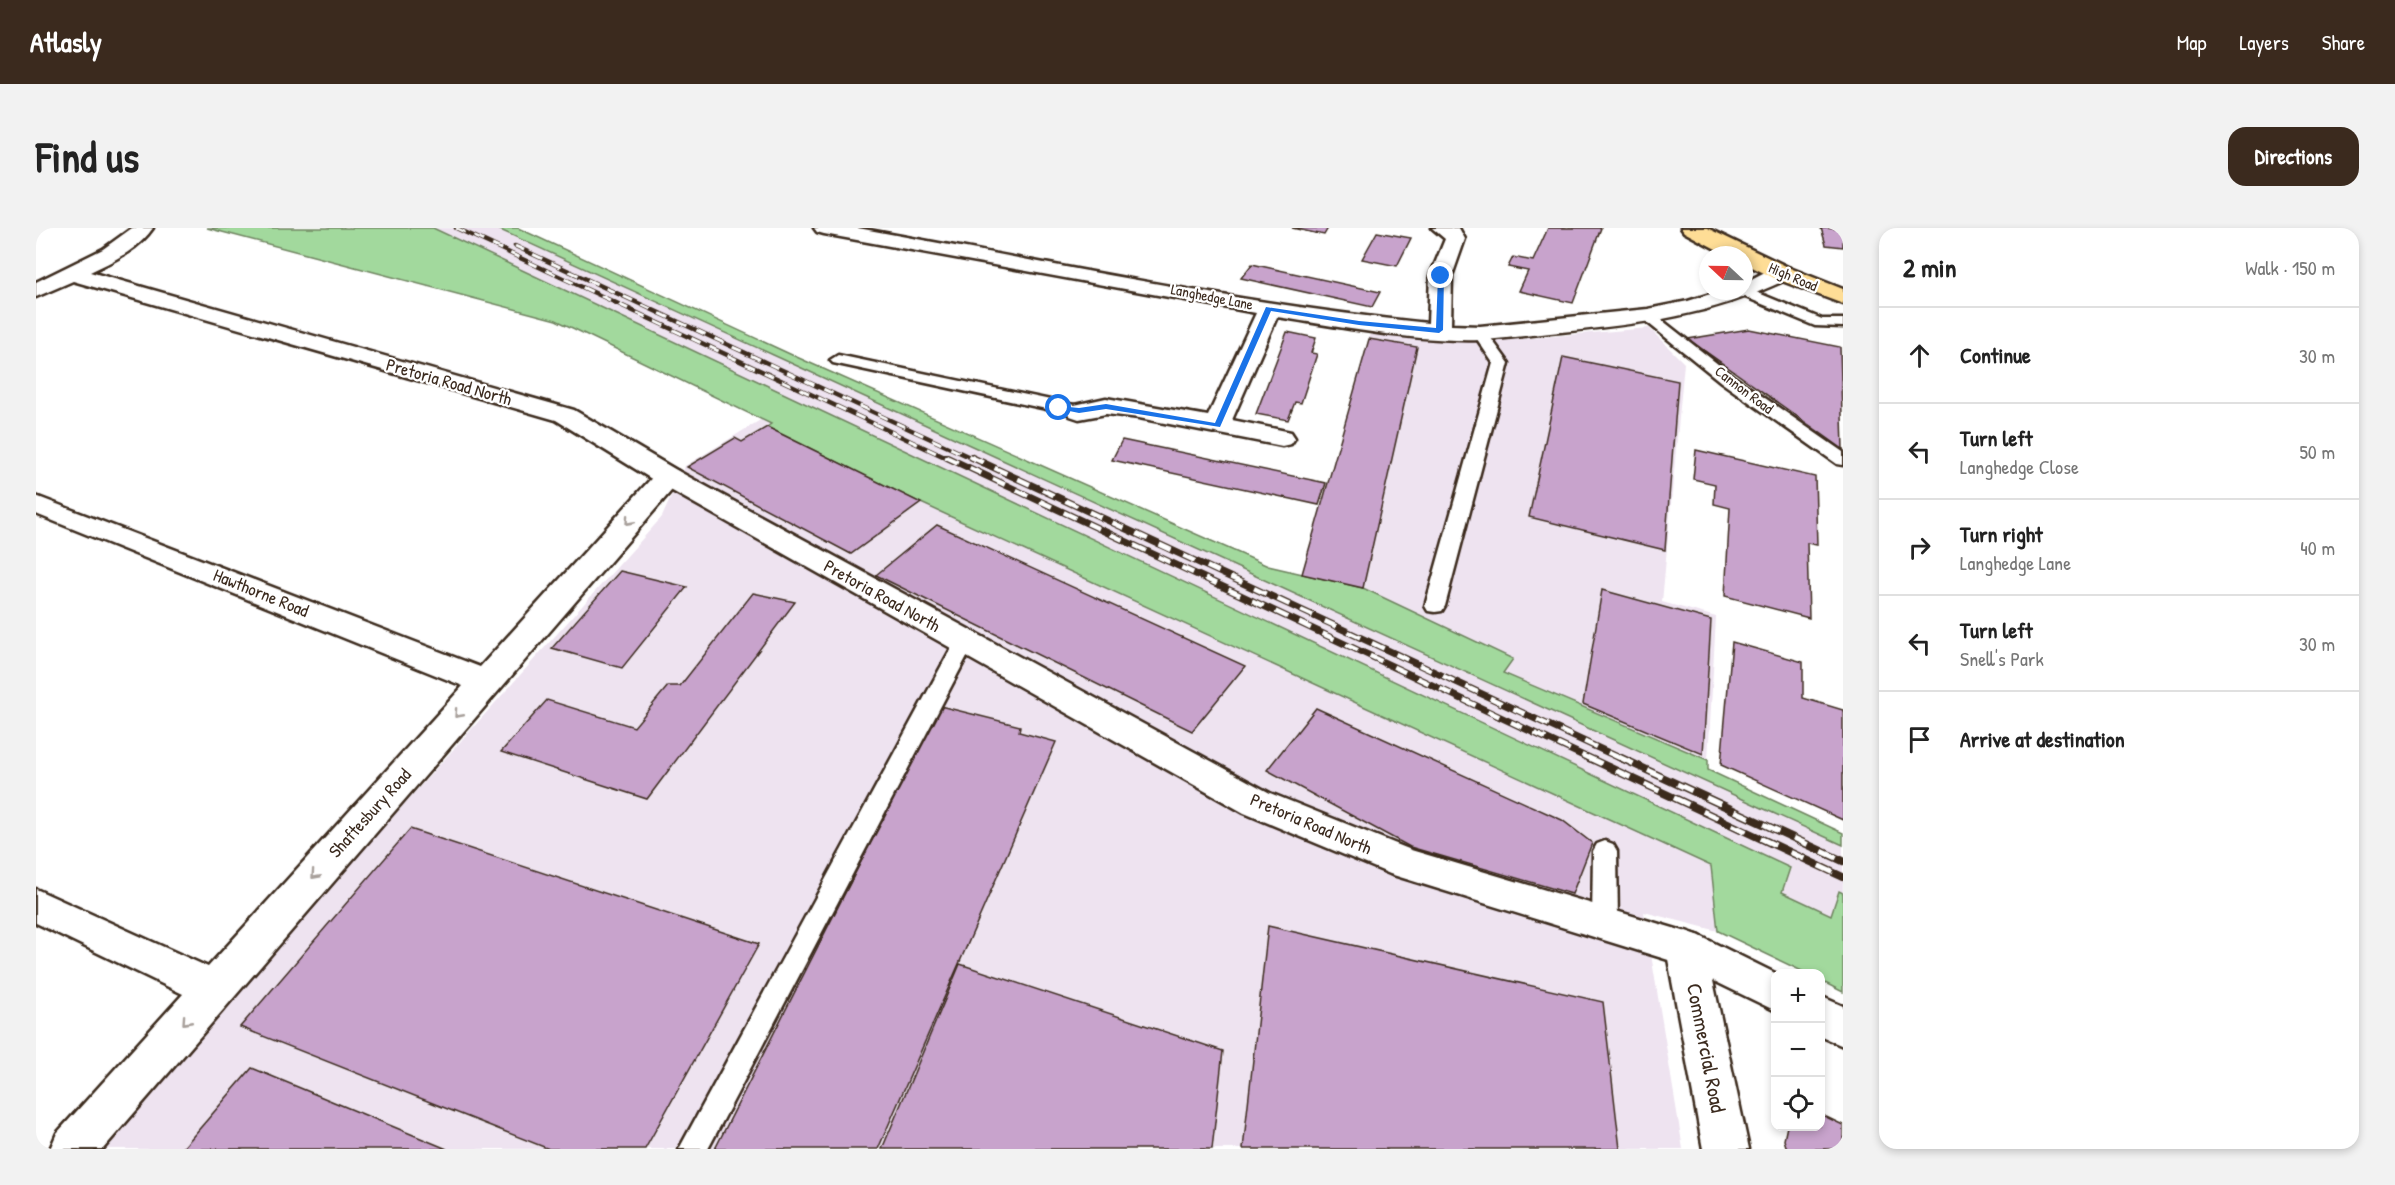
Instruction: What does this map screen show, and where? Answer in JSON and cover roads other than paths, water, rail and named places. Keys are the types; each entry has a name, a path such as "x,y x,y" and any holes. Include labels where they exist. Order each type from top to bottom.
{"main road":[{"name":"High Road","path":"1691,228 1726,246"},
{"name":"High Road","path":"1753,259 1843,297"}],"street":[{"path":"36,290 123,245 138,236 143,228"},
{"name":"Langhedge Lane","path":"824,228 1269,309 1359,323 1439,330 1480,333 1648,316 1693,308 1717,300"},
{"path":"1439,330 1441,276 1455,239 1451,232 1442,228"},
{"name":"Pretoria Road North","path":"69,273 565,415 668,477 1257,803 1402,863 1686,948 1771,990"},
{"name":"Langhedge Lane","path":"1753,287 1782,273"},
{"path":"1217,425 1269,309"},
{"path":"1079,411 1106,406 1282,438"},
{"name":"Shaftesbury Road","path":"73,1149 668,477"},
{"name":"Hawthorne Road","path":"36,504 486,682"},
{"path":"36,905 214,989"},
{"name":"Commercial Road","path":"1686,948 1726,1149"},
{"path":"1825,1017 1843,1027"}],"lane":[{"path":"1753,295 1820,323 1843,323"},
{"name":"Cannon Road","path":"1648,316 1727,379 1843,460"},
{"path":"1435,606 1501,363 1480,333"},
{"path":"838,360 1079,411"},
{"path":"693,1149 965,641"},
{"path":"1605,851 1605,924"}],"railway":[{"path":"456,228 949,459"},
{"path":"515,246 974,459"},
{"path":"946,457 1590,759"},
{"path":"971,457 1622,759"},
{"path":"1587,757 1843,877"},
{"path":"1619,757 1843,861"}]}
